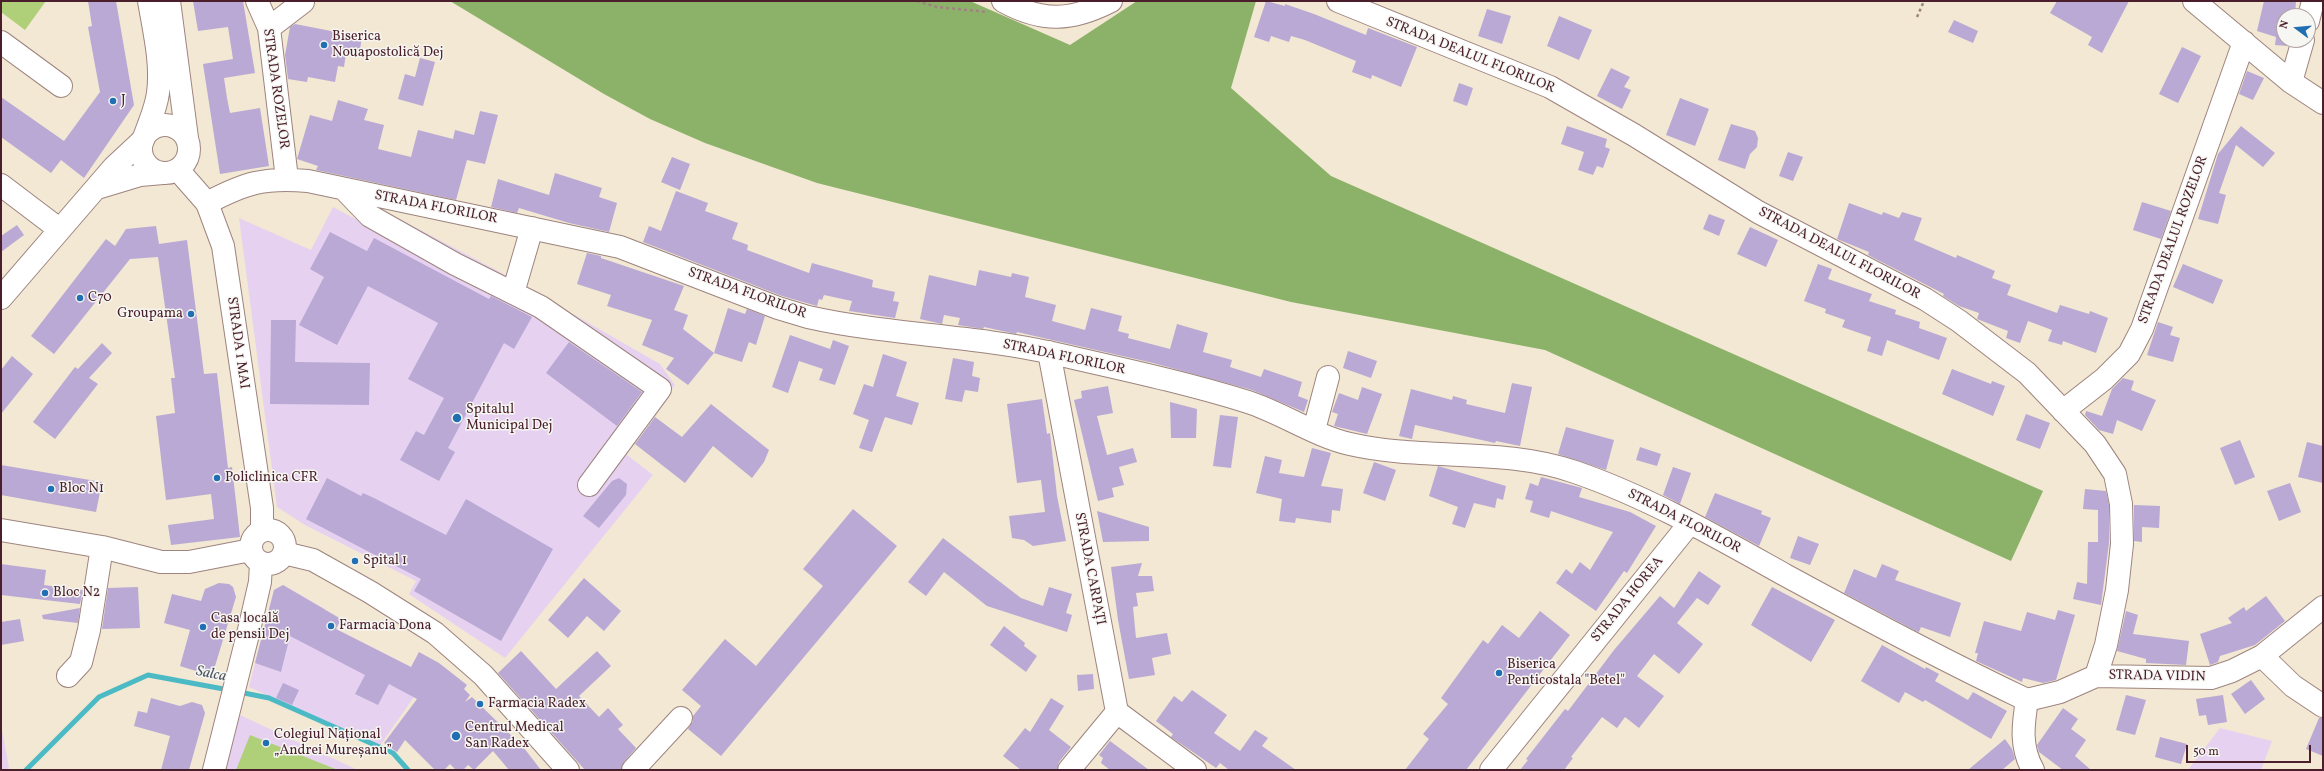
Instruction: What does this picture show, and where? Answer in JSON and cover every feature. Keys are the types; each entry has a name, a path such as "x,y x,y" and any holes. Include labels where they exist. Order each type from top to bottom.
{"street":[{"path":"149,1 159,68 159,83 156,104 141,149 147,165 154,170 171,171"},
{"path":"97,188 140,175 171,171 189,156 190,147 169,1"},
{"name":"STRADA ROZELOR","path":"257,1 269,28 287,179"},
{"path":"996,7 1042,17 1068,17 1093,11 1112,1"},
{"name":"STRADA DEALUL FLORILOR","path":"1338,1 1515,71 1586,106 1758,212 1925,299 1965,326 2027,373 2095,444 2115,474 2121,504 2122,544 2117,590 2106,645 2096,676"},
{"path":"2194,1 2291,82 2323,103"},
{"path":"269,28 303,2"},
{"path":"1,42 61,86"},
{"name":"STRADA DEALUL ROZELOR","path":"2063,411 2104,379 2124,359 2142,329 2244,42"},
{"path":"2291,82 2301,48"},
{"path":"1,298 114,167 155,127 168,124 183,131 188,138"},
{"name":"STRADA 1 MAI","path":"171,171 207,203 223,246 262,508 262,530"},
{"name":"STRADA FLORILOR","path":"207,203 237,187 263,180 287,179 308,181 620,247 778,308 808,317 1049,352 1247,402 1348,444 1376,449 1531,462 1570,470 1596,479 1690,523 1968,672 2027,700"},
{"path":"1,186 59,229"},
{"path":"344,189 370,216 455,264 541,307 660,389 590,484"},
{"path":"513,293 532,228"},
{"name":"STRADA CARPAȚI","path":"1049,352 1051,370 1117,712"},
{"path":"1314,430 1328,377"},
{"name":"STRADA HOREA","path":"1491,770 1690,523"},
{"path":"1,530 102,547 161,562 188,562 256,556 270,564 278,561 284,553 285,543 281,535 271,529 262,530 255,535 251,542 256,556 260,582 214,770"},
{"path":"68,676 81,662 89,630 102,547"},
{"path":"284,553 313,560 370,592 435,633 482,675 568,770"},
{"name":"STRADA VIDIN","path":"2027,700 2060,692 2096,676 2211,678 2232,671 2262,656 2323,607"},
{"path":"2262,656 2293,686 2323,706"},
{"path":"2027,700 2022,725 2023,744 2033,770"},
{"path":"1069,770 1117,712 1195,770"},
{"path":"633,770 681,718"}],"path":[{"path":"917,1 937,7 996,7"},
{"path":"1917,17 1924,1"}],"shaded area":[{"name":"Spitalul Municipal Dej","path":"333,207 378,231 388,213 498,271 660,364 675,385 622,451 653,475 505,658 409,594 416,581 305,525 277,507 239,218 311,250"},
{"path":"283,585 325,609 319,621 329,644 336,629 411,667 414,697 379,747 249,687 274,590"},
{"name":"Colegiul Național „Andrei Mureșanu”","path":"240,715 358,770 225,770"},
{"path":"1,725 9,768 8,770 1,770"},
{"path":"2220,728 2272,741 2261,770 2188,770"}],"green space":[{"path":"1,1 46,1 25,30 1,12"},
{"path":"450,1 970,1 1070,45 1137,1 1256,1 1231,88 1331,176 2043,491 2011,561 1545,350 1291,302 817,183 705,143 650,119 604,94"},
{"path":"250,735 338,770 236,770"}],"building":[{"name":"J","path":"88,1 116,1 134,105 84,178 61,160 51,173 1,137 1,97 64,141 100,92 88,27 92,26"},
{"path":"193,1 243,1 255,73 224,78 227,98 230,113 260,108 269,166 220,174 203,64 233,59 228,27 198,31"},
{"path":"1266,1 1285,6 1285,4 1366,35 1368,28 1417,47 1401,87 1372,75 1371,79 1352,72 1356,61 1305,40 1291,36 1289,42 1271,36 1269,42 1254,37"},
{"path":"2057,1 2129,1 2102,53 2088,45 2092,37 2050,13"},
{"path":"2264,1 2296,1 2296,8 2276,8 2276,37 2257,31"},
{"path":"1487,9 1511,16 1502,44 1478,36"},
{"path":"1559,16 1592,30 1579,60 1547,46"},
{"path":"1954,20 1978,31 1973,43 1948,32"},
{"name":"Biserica Nouapostolică Dej","path":"295,24 362,37 359,55 346,53 344,67 338,66 335,82 308,77 307,82 288,79 285,55 290,27"},
{"path":"2182,47 2201,56 2178,103 2159,94"},
{"path":"420,58 435,62 423,106 398,99 405,74 415,77"},
{"path":"1611,68 1630,77 1624,87 1631,90 1622,109 1597,96"},
{"path":"2247,71 2264,78 2253,100 2239,94"},
{"path":"1459,83 1473,88 1467,106 1453,101"},
{"path":"1680,98 1709,109 1695,146 1666,135"},
{"path":"338,100 368,109 364,120 384,125 378,149 411,157 418,130 453,139 455,130 474,135 480,111 498,115 485,164 467,160 456,200 316,170 318,166 297,159 310,115 332,121"},
{"path":"1731,124 1755,131 1758,138 1757,147 1750,154 1745,169 1718,160"},
{"path":"1567,126 1607,139 1605,147 1610,149 1603,168 1597,166 1593,175 1578,170 1584,152 1561,144"},
{"path":"2241,126 2275,153 2263,167 2236,145 2219,193 2226,195 2218,224 2198,219 2218,154"},
{"path":"1788,152 1803,157 1793,181 1779,176"},
{"path":"672,157 690,164 680,190 661,182"},
{"path":"555,173 602,188 599,197 617,203 609,232 569,223 519,208 517,213 491,207 498,179 549,195"},
{"path":"676,191 708,203 705,211 738,223 732,239 748,245 747,250 809,273 812,263 873,280 872,287 895,292 893,301 899,302 895,318 849,311 852,301 824,295 822,300 819,299 817,306 782,296 643,242 649,226 661,231"},
{"path":"2142,202 2171,211 2161,239 2133,230"},
{"path":"1849,203 1882,215 1883,212 1899,218 1902,212 1922,218 1914,240 1956,258 1957,255 1995,271 1992,278 2011,285 2007,295 2057,313 2060,305 2089,314 2090,311 2108,318 2096,353 2063,341 2062,345 2048,341 2052,330 2028,321 2020,343 2006,338 2008,331 1977,319 1979,313 1959,306 1943,296 1944,294 1868,255 1869,252 1837,239"},
{"path":"1709,214 1725,220 1719,236 1703,229"},
{"path":"17,225 24,235 1,252 1,236"},
{"path":"156,226 159,244 187,240 204,374 217,373 228,468 232,467 240,537 171,545 168,525 214,519 211,494 166,500 156,416 175,413 171,378 175,378 158,257 130,259 54,354 31,336 106,239 115,246 126,229"},
{"path":"1750,227 1778,240 1766,267 1737,254"},
{"path":"330,232 367,251 374,238 489,299 491,296 532,317 514,349 504,343 448,448 455,452 439,481 400,460 416,431 424,435 444,398 408,379 438,323 368,286 337,345 299,325 324,277 310,269"},
{"path":"587,253 601,256 601,258 684,286 674,310 688,315 683,329 714,353 688,385 666,369 674,358 642,345 652,320 607,306 611,295 577,284"},
{"path":"1818,264 1832,269 1828,279 1872,294 1869,301 1896,310 1895,314 1920,322 1919,328 1947,338 1939,360 1887,340 1882,356 1867,351 1871,337 1842,327 1845,320 1825,313 1826,309 1804,301"},
{"path":"2183,264 2223,280 2213,304 2173,287"},
{"path":"979,270 1011,277 1012,273 1029,277 1025,297 1056,305 1052,321 1085,330 1091,308 1122,316 1118,331 1129,334 1128,338 1170,349 1177,324 1208,333 1203,352 1232,360 1230,367 1261,377 1264,369 1302,382 1298,396 1308,400 1304,412 1252,390 1153,363 1017,332 1016,334 984,327 983,329 958,325 960,318 944,315 942,324 920,319 929,275 976,286"},
{"path":"728,308 745,314 747,309 765,316 756,345 749,342 742,362 714,353"},
{"path":"271,320 296,320 295,362 370,363 369,405 270,404"},
{"path":"2158,322 2173,327 2170,335 2180,338 2173,362 2147,355"},
{"path":"790,335 830,349 833,340 849,346 835,385 819,380 823,369 799,361 788,393 772,387"},
{"path":"569,342 642,392 617,426 546,373"},
{"path":"102,343 112,353 89,378 98,384 55,439 33,422 75,367 78,369"},
{"path":"1348,351 1377,361 1371,378 1343,368"},
{"path":"883,354 907,362 896,396 919,403 912,425 885,417 872,452 859,448 869,420 853,414 864,384 873,387"},
{"path":"12,356 33,374 1,414 1,370"},
{"path":"953,358 974,362 972,376 980,378 978,392 965,390 962,402 945,399"},
{"path":"1952,369 1991,384 1992,381 2005,386 1993,416 1942,394"},
{"path":"2123,378 2134,381 2131,390 2156,400 2142,431 2117,420 2113,434 2099,430 2085,415 2086,411 2102,416 2112,389"},
{"path":"1512,383 1532,387 1520,446 1496,441 1495,443 1415,425 1412,439 1399,436 1411,389 1452,400 1453,396 1467,400 1466,404 1505,413"},
{"path":"1108,386 1113,413 1097,416 1107,455 1133,448 1137,462 1119,467 1124,485 1112,488 1114,497 1098,501 1074,400 1082,398 1081,391"},
{"path":"1362,387 1382,394 1367,434 1334,426 1338,414 1332,412 1339,393 1358,400"},
{"path":"1042,399 1047,434 1050,433 1057,496 1066,541 1033,546 1024,540 1012,538 1009,516 1045,512 1041,480 1017,483 1007,404"},
{"path":"1170,402 1197,409 1196,438 1171,438"},
{"path":"711,404 769,450 764,462 752,478 713,446 685,483 635,444 655,417 682,437"},
{"path":"2026,414 2050,423 2040,449 2016,440"},
{"path":"1220,415 1238,417 1231,468 1213,466"},
{"path":"1566,427 1614,440 1606,470 1558,454"},
{"path":"2240,440 2255,477 2235,485 2220,448"},
{"path":"2307,442 2323,446 2323,483 2298,477"},
{"path":"1640,447 1661,454 1657,466 1636,460"},
{"path":"1312,448 1331,453 1321,486 1343,489 1340,511 1332,510 1331,523 1296,518 1295,523 1279,521 1282,499 1256,493 1265,456 1282,460 1279,473 1304,477"},
{"path":"1374,462 1396,470 1385,501 1363,493"},
{"name":"Bloc N1","path":"1,465 102,482 96,512 1,495"},
{"path":"1438,466 1506,486 1503,500 1497,498 1495,508 1474,503 1465,528 1452,524 1458,507 1429,496"},
{"path":"1673,467 1691,473 1680,504 1663,495"},
{"path":"1541,477 1582,488 1579,497 1630,512 1656,526 1627,573 1624,571 1596,611 1556,583 1566,569 1572,574 1580,562 1590,570 1613,532 1551,511 1549,518 1530,512 1533,501 1525,499 1530,483 1538,486"},
{"path":"327,478 361,496 363,493 374,498 446,535 466,499 553,549 501,641 414,591 421,579 306,519"},
{"path":"619,478 627,484 626,495 599,528 583,516 612,481"},
{"path":"2290,483 2301,512 2279,521 2267,491"},
{"path":"2085,489 2106,491 2109,505 2109,543 2101,605 2073,599 2077,582 2087,584 2088,542 2098,542 2098,510 2083,509"},
{"path":"1715,493 1762,511 1761,514 1771,518 1759,546 1705,517"},
{"path":"2134,505 2160,506 2159,528 2142,527 2142,542 2134,541"},
{"path":"853,509 897,546 721,756 688,729 693,721 693,716 701,706 682,690 725,639 756,666 823,586 803,569"},
{"path":"1097,511 1149,527 1149,541 1103,542"},
{"path":"1798,536 1819,544 1810,565 1790,558"},
{"path":"943,538 1021,598 1043,606 1049,587 1072,594 1066,613 1072,615 1067,632 987,606 944,572 926,596 908,582"},
{"path":"1142,563 1138,576 1152,576 1154,591 1136,593 1138,606 1133,607 1136,638 1167,633 1171,654 1152,658 1155,675 1129,679 1118,620 1111,567"},
{"name":"Bloc N2","path":"1,564 46,570 44,585 83,590 80,604 1,595"},
{"path":"1882,564 1899,571 1895,580 1961,603 1950,637 1921,627 1919,632 1916,631 1844,593 1854,569 1876,578"},
{"path":"1699,571 1721,586 1708,605 1697,598 1677,623 1703,644 1679,674 1654,654 1637,676 1664,696 1639,728 1625,717 1617,728 1602,717 1571,757 1573,758 1564,770 1520,770 1528,760 1526,759 1565,709 1568,711 1614,650 1660,596 1674,608"},
{"path":"584,578 621,611 604,631 587,616 568,638 548,620"},
{"name":"Casa locală de pensii Dej","path":"219,583 229,584 233,587 236,597 212,676 180,666 190,630 164,623 172,594 201,601 205,589"},
{"path":"283,585 341,619 336,629 411,667 419,652 439,663 467,685 464,689 470,695 465,702 472,697 524,748 541,770 509,770 493,751 474,770 468,765 463,770 456,770 450,764 444,770 435,770 405,740 397,752 384,743 417,699 389,684 378,705 355,694 365,675 290,636 281,672 255,663 274,590"},
{"path":"138,587 140,628 102,629 108,588"},
{"path":"1772,587 1835,620 1811,662 1751,625"},
{"path":"2266,596 2285,621 2255,645 2220,656 2218,662 2210,665 2200,634 2232,623 2228,618 2244,607 2246,611"},
{"path":"80,608 78,623 43,619 42,615"},
{"path":"2058,610 2075,615 2056,680 2043,683 2023,678 2022,682 1976,661 1978,653 1975,653 1984,621 2021,631 2027,612 2055,620"},
{"path":"1540,611 1570,635 1466,770 1405,770 1429,739 1423,734 1448,704 1441,698 1483,640 1488,644 1502,625 1519,638"},
{"path":"2126,611 2138,615 2133,634 2189,641 2186,665 2146,663 2146,659 2117,651"},
{"path":"20,619 24,641 1,645 1,622"},
{"path":"1004,626 1025,643 1024,646 1037,656 1026,672 990,645"},
{"path":"1882,645 1925,669 1926,667 1939,674 1935,681 1968,700 1973,692 2007,711 1991,739 1925,700 1923,702 1905,692 1899,703 1861,681"},
{"path":"521,651 556,689 597,651 611,666 579,696 599,717 608,708 623,725 618,729 636,748 624,762 621,770 585,770 498,673"},
{"path":"1093,674 1094,689 1078,691 1077,675"},
{"path":"2251,680 2265,699 2245,714 2231,694"},
{"path":"283,683 299,690 292,705 276,698"},
{"path":"1192,690 1227,715 1214,733 1240,751 1255,730 1268,738 1262,746 1296,770 1229,770 1220,763 1216,768 1171,737 1173,734 1156,721 1174,696 1182,702"},
{"path":"2126,695 2146,700 2135,735 2116,730"},
{"path":"2223,695 2227,722 2208,725 2206,715 2199,716 2196,699"},
{"path":"151,698 180,706 192,702 202,705 205,713 189,770 161,770 170,736 134,726 138,711 147,713"},
{"path":"1051,698 1064,706 1049,730 1071,747 1059,762 1057,770 1021,770 1003,756 1025,728 1030,732"},
{"path":"2063,708 2078,719 2071,729 2086,740 2075,756 2091,770 2063,770 2039,752 2037,745"},
{"path":"2319,718 2323,718 2323,756 2306,749"},
{"path":"2160,737 2187,744 2181,764 2155,757"},
{"path":"2005,739 2012,749 2015,759 2002,770 1968,770"},
{"path":"1110,741 1149,770 1110,770 1101,763 1103,758 1099,755"}],"waterway":[{"name":"Salca","path":"26,770 99,697 148,675 229,690"},
{"name":"Salca","path":"239,692 269,698 393,753 408,770"}],"place":[{"name":"Biserica Nouapostolică Dej","path":"324,45"},
{"name":"J","path":"113,101"},
{"name":"C70","path":"80,298"},
{"name":"Groupama","path":"191,314"},
{"name":"Spitalul Municipal Dej","path":"457,418"},
{"name":"Policlinica CFR","path":"217,478"},
{"name":"Bloc N1","path":"51,489"},
{"name":"Spital 1","path":"355,561"},
{"name":"Bloc N2","path":"45,593"},
{"name":"Farmacia Dona","path":"331,626"},
{"name":"Casa locală de pensii Dej","path":"203,627"},
{"name":"Biserica Penticostala \"Betel\"","path":"1499,673"},
{"name":"Farmacia Radex","path":"480,704"},
{"name":"Centrul Medical San Radex","path":"456,736"},
{"name":"Colegiul Național „Andrei Mureșanu”","path":"266,743"}]}
